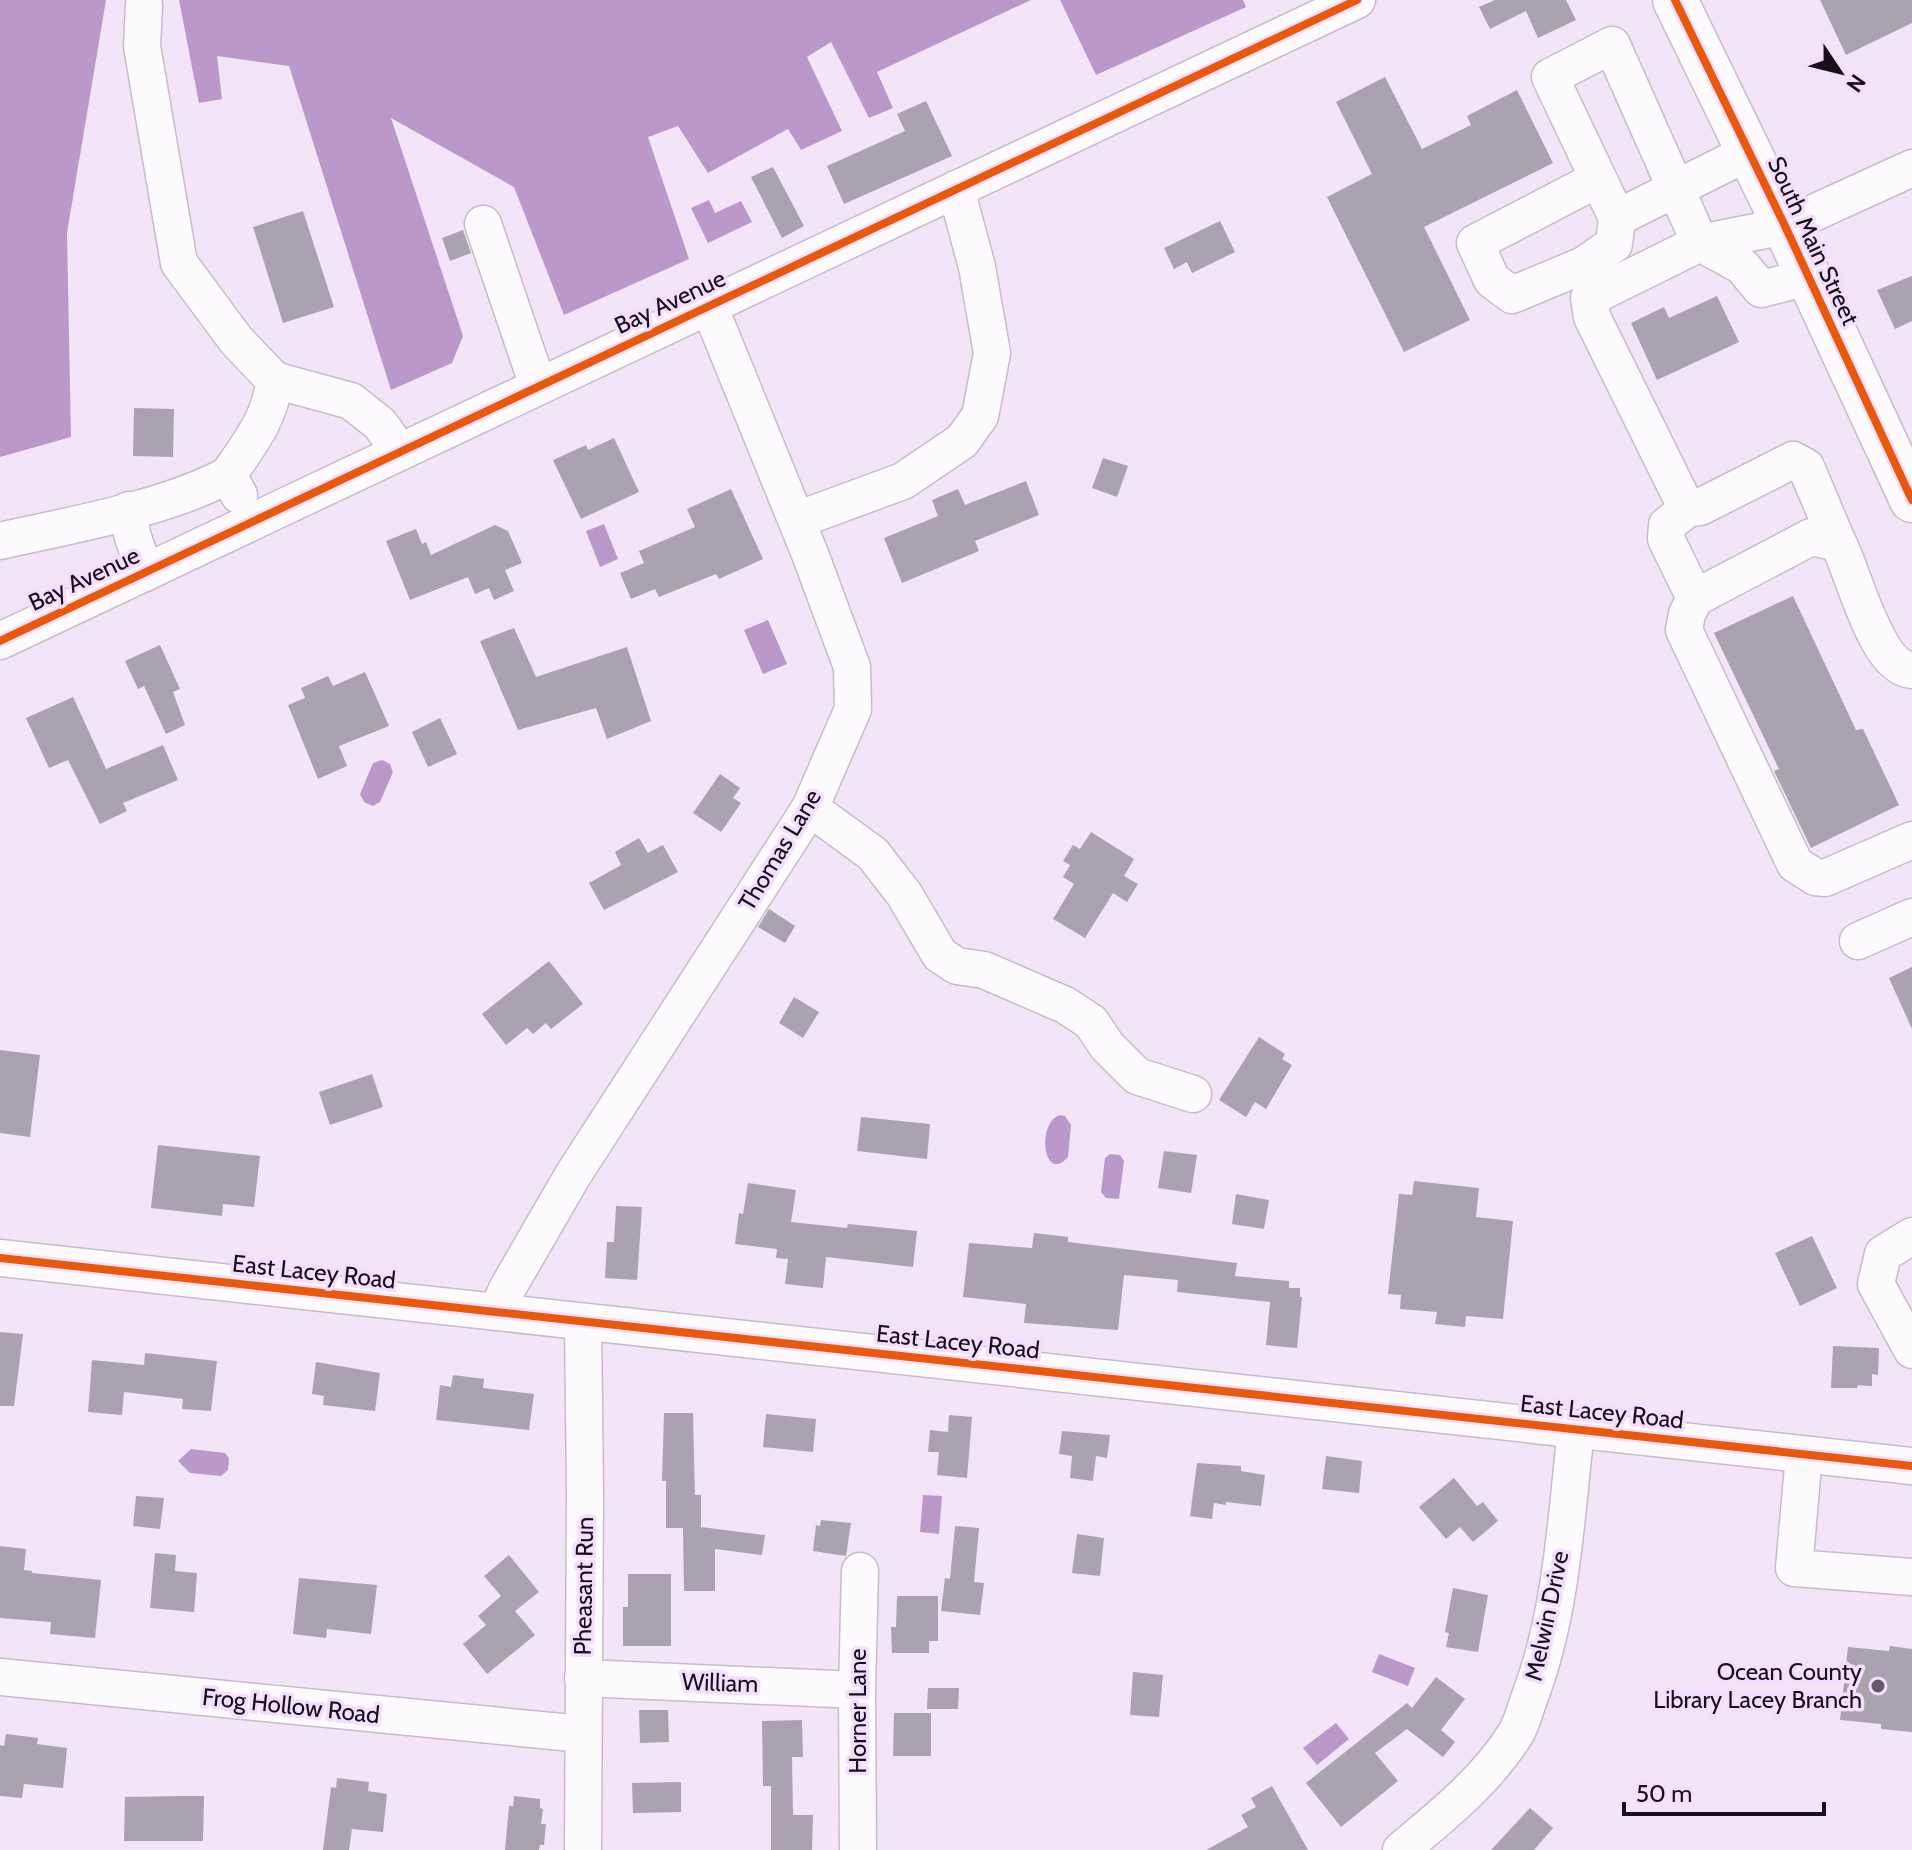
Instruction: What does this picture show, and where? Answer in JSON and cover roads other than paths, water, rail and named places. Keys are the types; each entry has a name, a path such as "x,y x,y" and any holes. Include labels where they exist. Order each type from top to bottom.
{"highway":[{"name":"South Main Street","path":"1675,0 1785,226 1912,500"}],"street":[{"name":"Bay Avenue","path":"0,641 1357,0"},
{"path":"144,5 142,46 179,263 236,340 274,380 351,401 380,424 400,452"},
{"path":"1598,179 1475,243 1492,280 1512,295 1584,265 1614,244 1617,218 1550,77 1612,45 1700,243 1742,266 1761,289 1809,277"},
{"path":"1617,218 1749,152"},
{"path":"1687,509 1592,317 1589,298 1700,243 1785,226 1912,168"},
{"path":"797,520 903,481 962,441 980,416 992,353 977,267 956,189"},
{"path":"483,224 538,386"},
{"name":"Thomas Lane","path":"497,1312 507,1289 573,1175 810,808 853,709 852,667 797,520 709,306"},
{"path":"0,541 129,510 207,486 228,475 261,423 273,398 274,380"},
{"path":"1695,598 1666,539 1667,525 1687,509 1700,507 1793,460 1806,467 1848,560 1878,642 1891,661 1909,677"},
{"path":"228,475 253,522"},
{"path":"129,510 137,554 145,573"},
{"path":"1838,543 1811,537 1695,598 1684,630 1795,864 1815,877 1825,878 1912,840"},
{"path":"810,808 873,854 904,894 940,955 957,966 984,970 1065,1005 1091,1022 1107,1046 1137,1076 1193,1094"},
{"path":"1858,941 1912,917"},
{"path":"1912,1236 1883,1254 1876,1284 1912,1350"},
{"name":"East Lacey Road","path":"0,1258 1912,1466"},
{"name":"Pheasant Run","path":"583,1322 583,1850"},
{"name":"Melwin Drive","path":"1401,1850 1460,1798 1488,1769 1517,1731 1539,1673 1556,1599 1576,1429"},
{"path":"1804,1455 1794,1568 1912,1577"},
{"name":"Horner Lane","path":"858,1850 860,1571"},
{"name":"Frog Hollow Road","path":"0,1677 582,1734"},
{"name":"William","path":"583,1678 857,1690"}],"place":[{"name":"Ocean County Library Lacey Branch","path":"1878,1686"}]}
